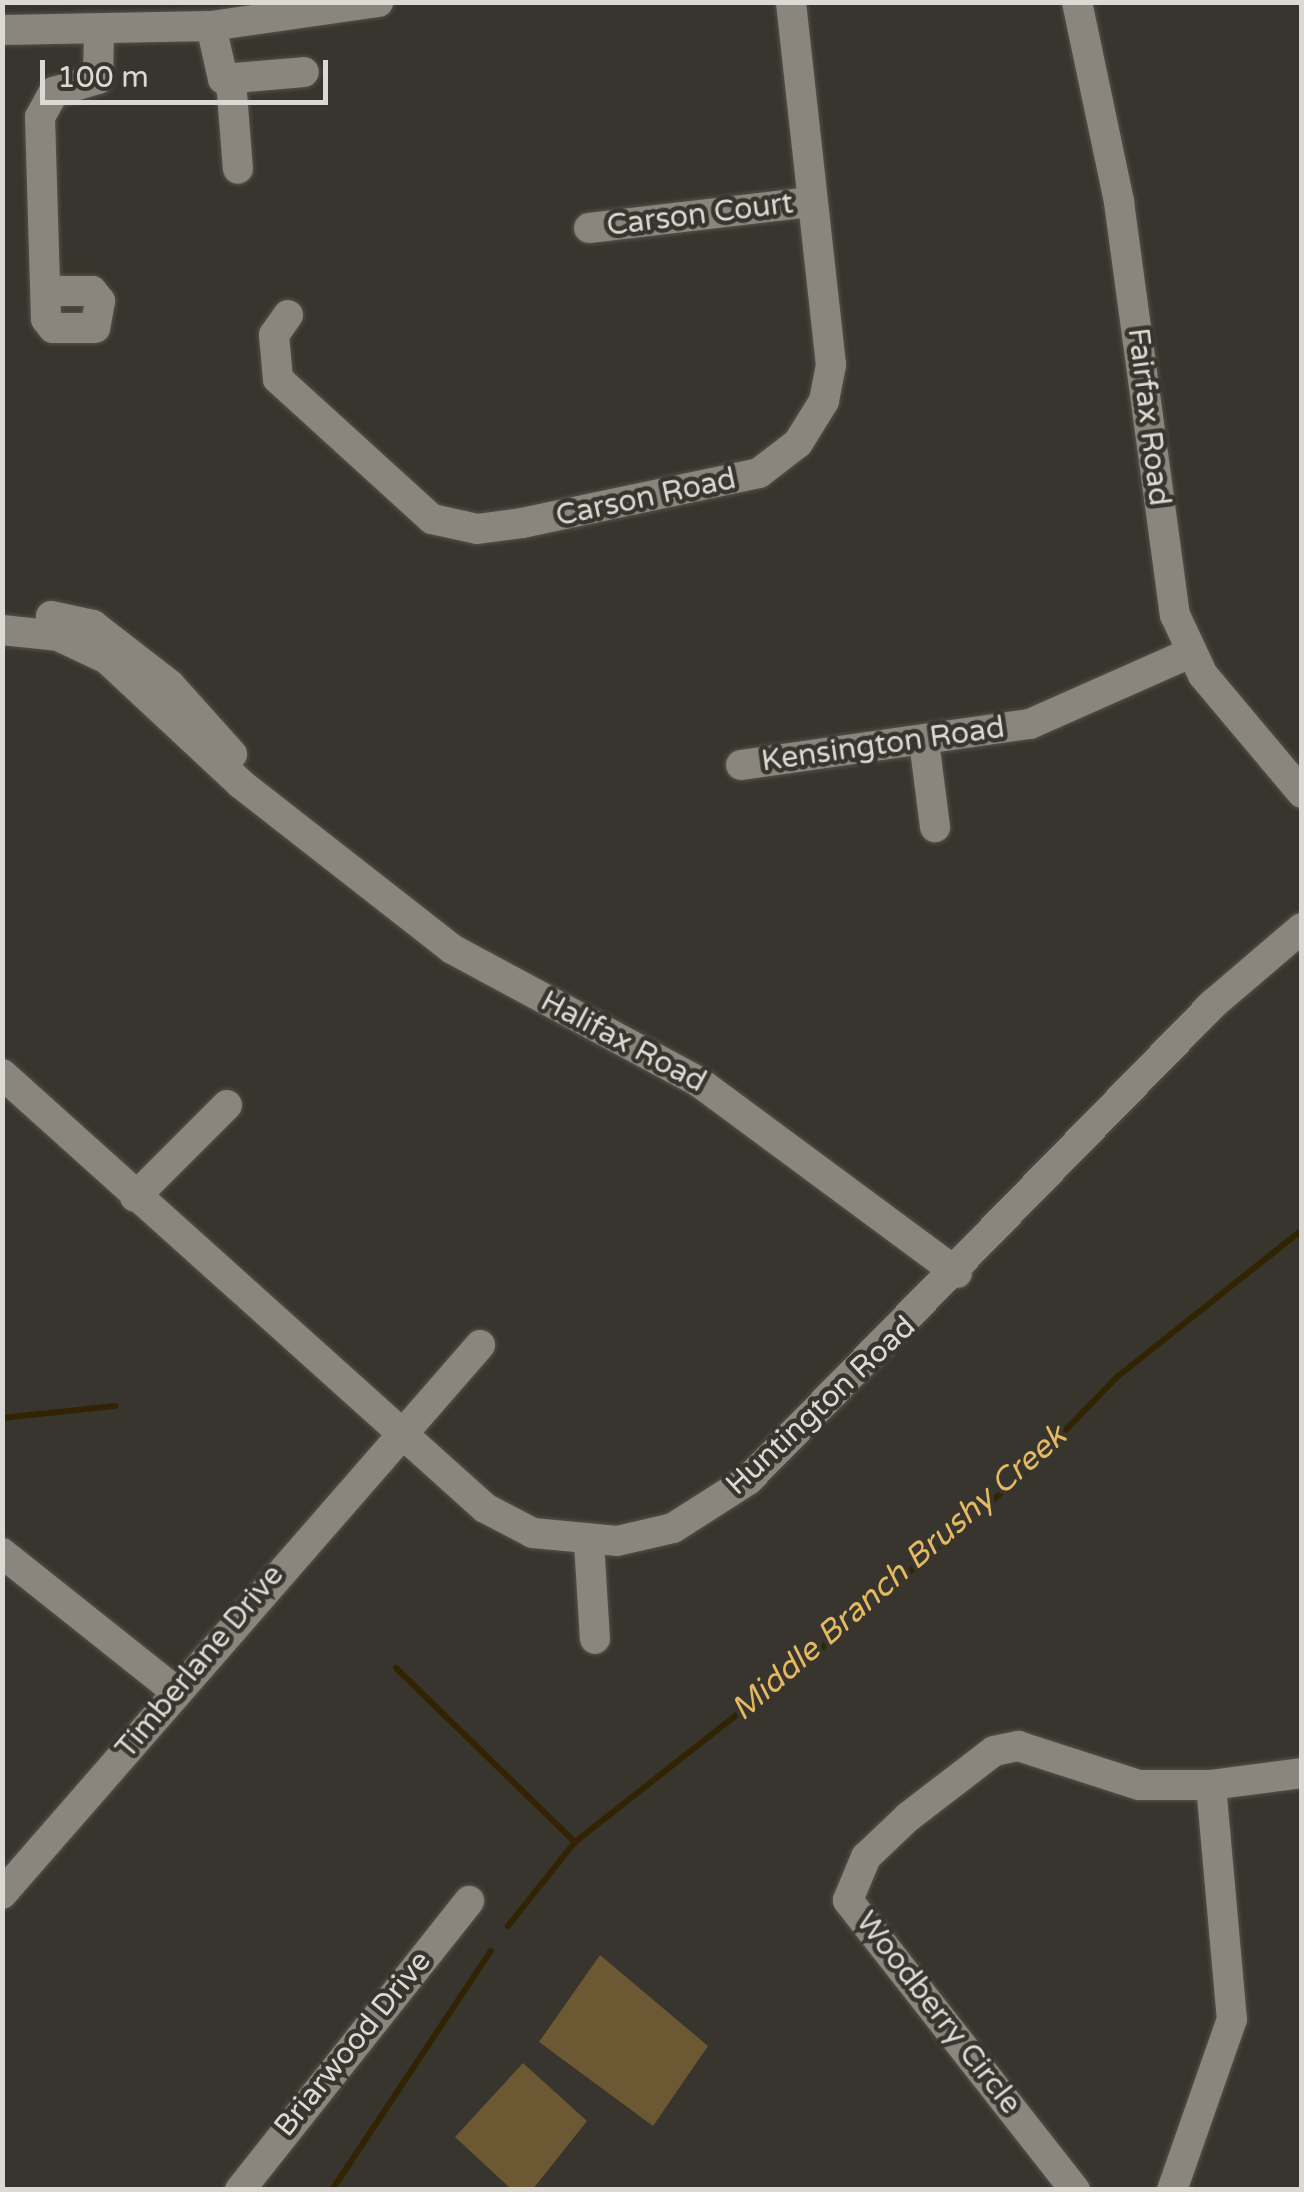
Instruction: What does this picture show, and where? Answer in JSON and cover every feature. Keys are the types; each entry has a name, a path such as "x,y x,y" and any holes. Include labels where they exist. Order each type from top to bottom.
{"street":[{"path":"2,30 99,32 210,26 378,2"},
{"name":"Carson Road","path":"288,316 274,336 278,379 432,519 477,529 660,498 759,473 798,443 824,402 831,366 791,2"},
{"name":"Fairfax Road","path":"1077,2 1119,202 1176,615 1190,654 1302,793"},
{"path":"210,26 216,70 231,81 304,72"},
{"path":"46,291 40,117 54,92 98,79 99,32"},
{"path":"231,81 238,170"},
{"name":"Carson Court","path":"589,228 811,202"},
{"name":"Halifax Road","path":"2,611 93,625 170,685 286,817"},
{"name":"Halifax Road","path":"2,630 58,636 107,659 286,817 452,949 700,1082 956,1272"},
{"name":"Kensington Road","path":"741,765 1030,724 1190,654"},
{"path":"924,742 935,827"},
{"name":"Huntington Road","path":"2,1074 486,1508 533,1533 589,1542 672,1528 736,1488 956,1272 1214,1004 1302,928"},
{"path":"135,1196 227,1105"},
{"name":"Timberlane Drive","path":"2,1894 174,1690 480,1345"},
{"path":"589,1542 594,1639"},
{"path":"2,1553 174,1690"},
{"name":"Woodberry Circle","path":"1075,2190 864,1925 848,1885 908,1818 994,1751 1055,1754 1138,1785 1212,1785 1302,1774"},
{"path":"1172,2190 1232,2019 1212,1785"},
{"name":"Briarwood Drive","path":"240,2190 468,1901"}],"shaded area":[{"path":"600,1955 708,2046 653,2126 539,2042"},
{"path":"523,2063 587,2121 533,2189 511,2189 455,2137"}],"waterway":[{"name":"Middle Branch Brushy Creek","path":"508,1926 575,1842 818,1651 1022,1475 1117,1377 1302,1230"},
{"path":"2,1418 115,1406"},
{"path":"396,1668 575,1842"},
{"name":"Middle Branch Brushy Creek","path":"332,2190 491,1951"}]}
